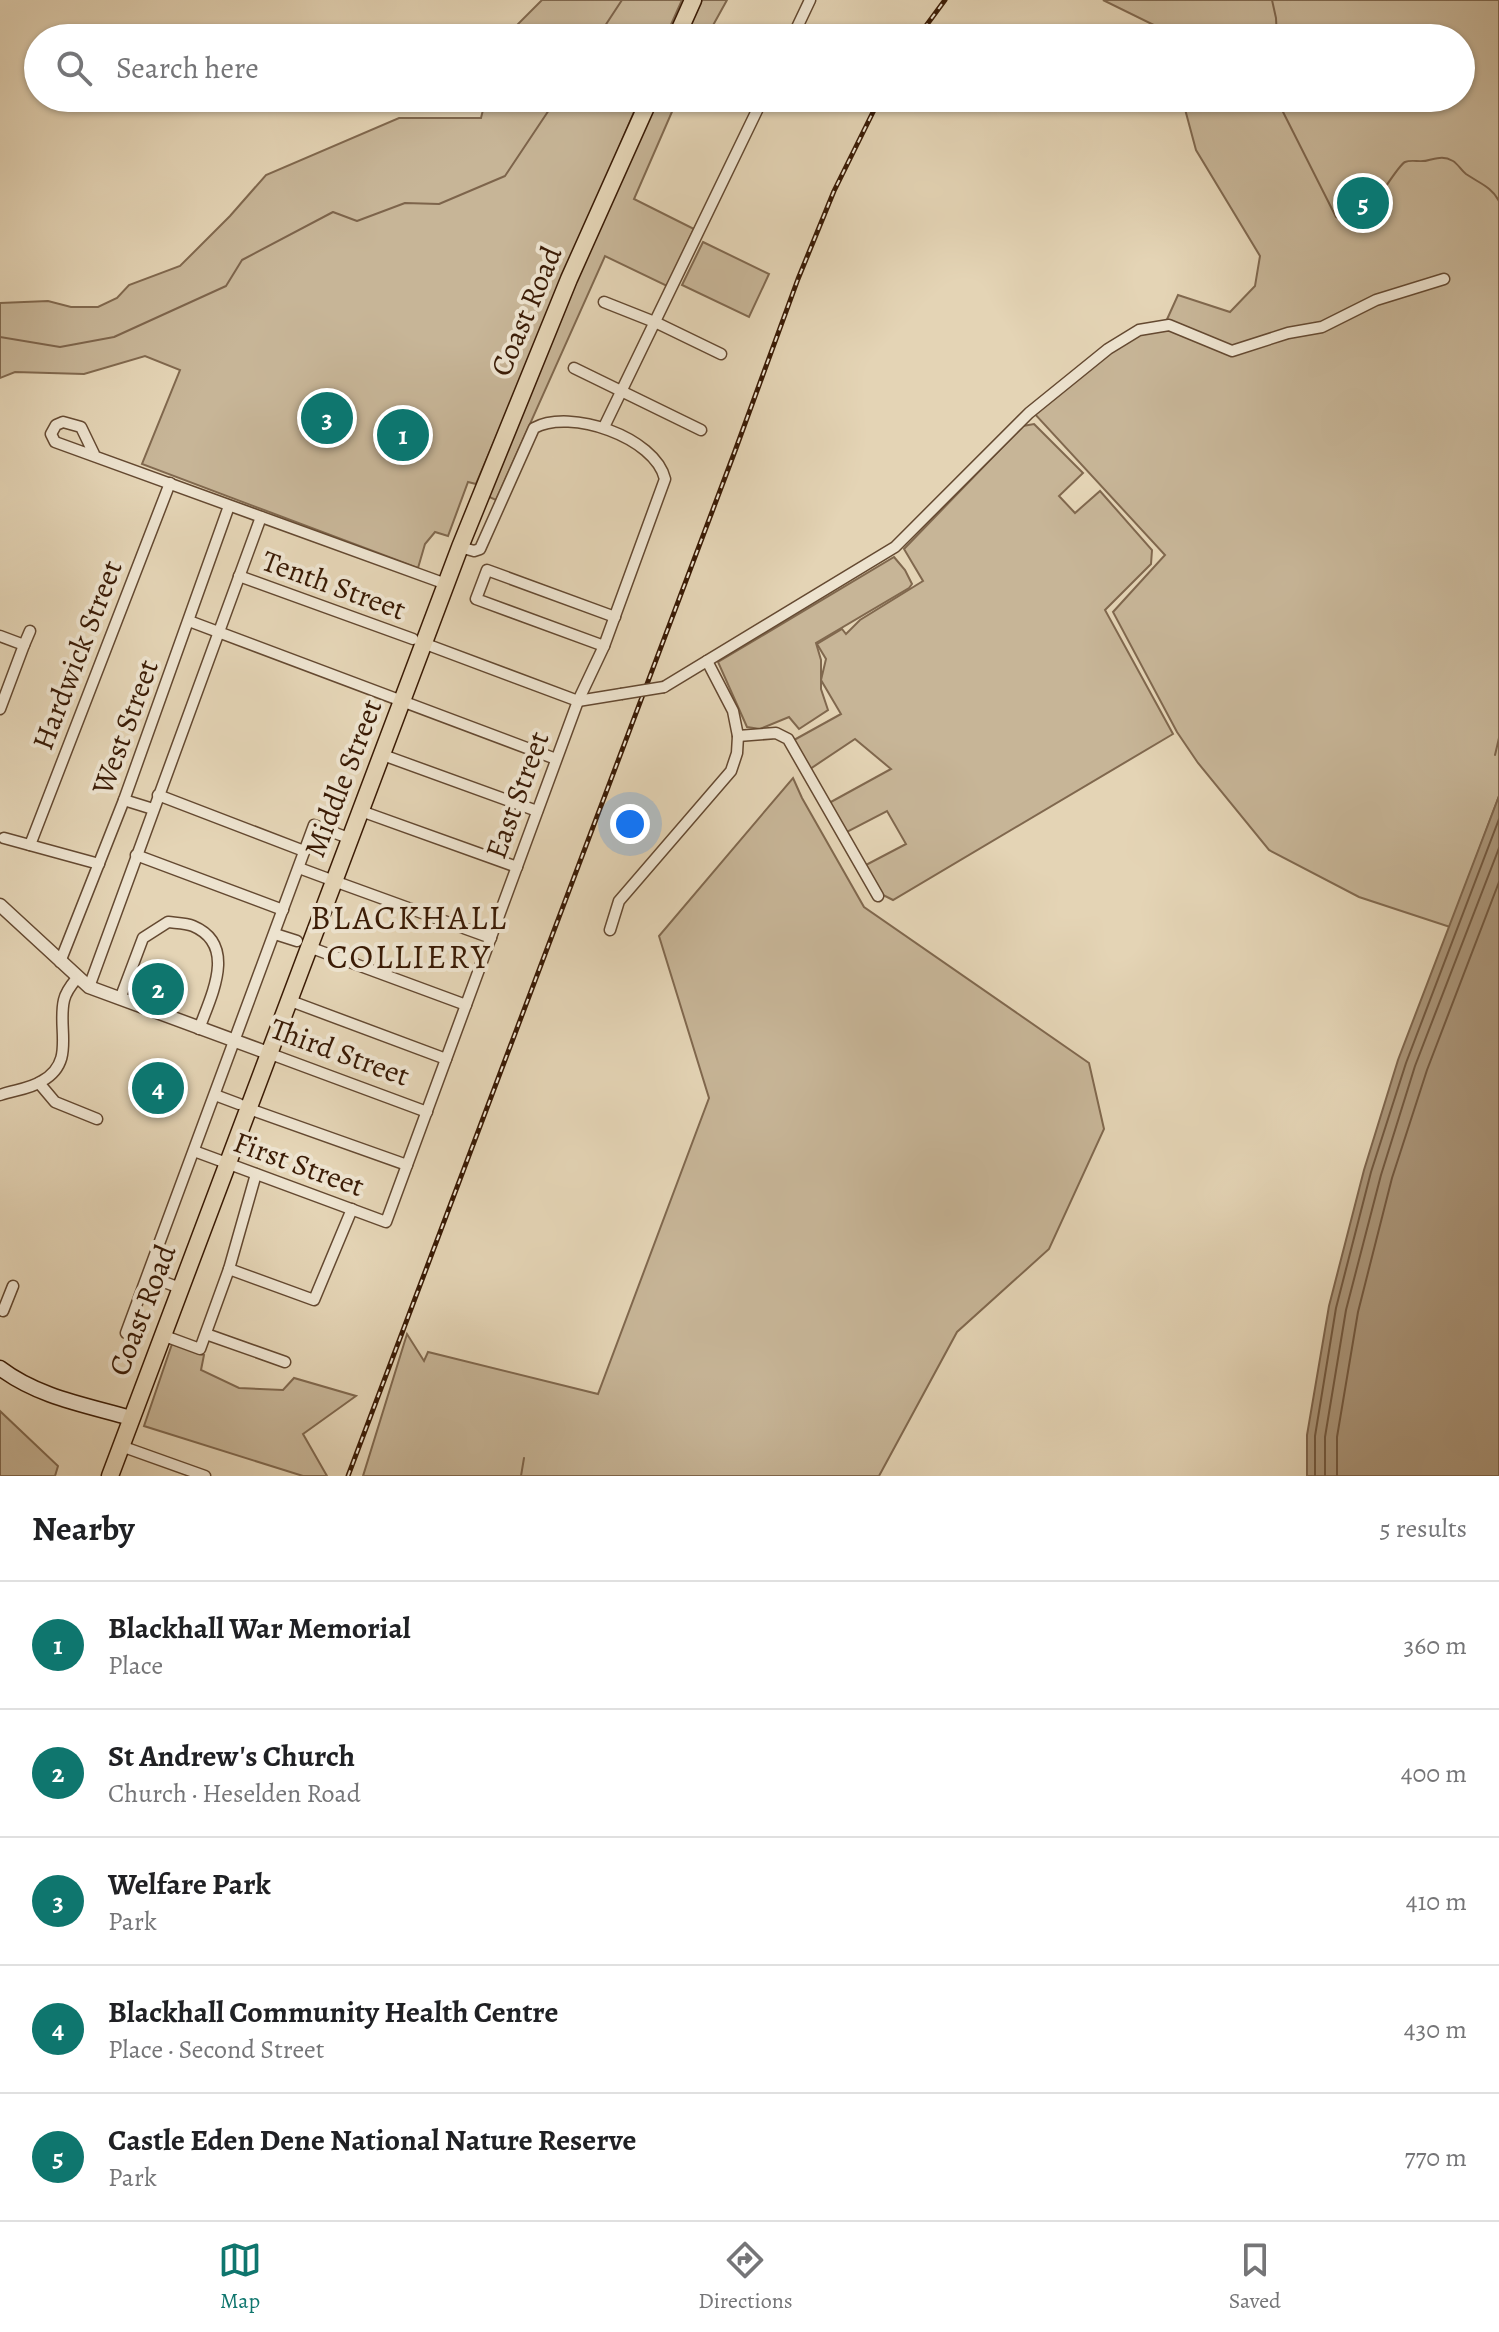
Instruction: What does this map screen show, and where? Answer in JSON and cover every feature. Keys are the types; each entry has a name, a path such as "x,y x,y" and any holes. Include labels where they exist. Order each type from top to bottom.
{"main road":[{"path":"682,24 693,0"},
{"name":"Coast Road","path":"460,547 569,279 644,112"},
{"name":"Middle Street","path":"227,1164 288,1000 303,944 330,879 351,839 402,702 418,641 460,547"},
{"name":"Coast Road","path":"110,1476 227,1164"},
{"path":"0,1368 34,1389 131,1418"}],"street":[{"path":"799,24 810,0"},
{"path":"460,547 474,551 480,549 534,428 544,422 604,427 657,323 756,112"},
{"path":"578,701 664,687 875,562 895,547 1029,413 1108,349 1139,330 1169,325 1232,351 1288,333 1322,327 1376,300 1444,279"},
{"path":"604,302 721,354"},
{"path":"574,368 701,430"},
{"name":"East Street","path":"386,1222 556,759 578,701 604,646 665,479 663,469 648,454 604,427"},
{"path":"94,454 446,584"},
{"name":"Hardwick Street","path":"30,845 170,483"},
{"name":"West Street","path":"60,962 124,800 229,506"},
{"path":"89,987 261,517"},
{"path":"604,646 476,599 481,584 487,570 615,617"},
{"name":"Tenth Street","path":"239,576 578,701"},
{"path":"189,621 556,759"},
{"path":"0,709 30,631"},
{"path":"0,636 24,645"},
{"path":"610,930 619,901 731,771 738,736 733,711 707,661"},
{"path":"738,736 776,733 788,739 878,896"},
{"path":"383,755 537,811"},
{"path":"158,795 304,851"},
{"path":"124,800 153,809"},
{"path":"361,811 517,867"},
{"path":"126,1333 314,825 351,839"},
{"path":"4,838 99,864"},
{"path":"136,855 283,910"},
{"path":"299,868 491,938"},
{"path":"0,905 89,987 120,999 199,1029 220,959 213,941 194,926 168,922 151,931 143,938 120,999"},
{"path":"275,934 466,1005"},
{"path":"0,1095 39,1083 50,1077 60,1063 65,1047 64,1000 77,978"},
{"path":"288,1000 446,1059"},
{"name":"Third Street","path":"199,1029 427,1112"},
{"path":"39,1083 55,1102 97,1119"},
{"path":"215,1095 239,1104"},
{"path":"255,1111 407,1165"},
{"name":"First Street","path":"194,1151 386,1222"},
{"path":"162,1335 200,1349 229,1269 256,1174"},
{"path":"229,1269 314,1300 352,1209"},
{"path":"148,1276 180,1288"},
{"path":"3,1311 4,1296 13,1286"},
{"path":"206,1334 285,1362"},
{"path":"121,1446 205,1476"}],"shaded area":[{"path":"542,0 682,0 671,24 518,24"},
{"path":"702,0 727,0 714,24 691,24"},
{"path":"1103,0 1499,0 1499,796 1450,927 1359,897 1269,850 1198,763 1177,732 1113,612 1165,555 1032,411 1139,330 1164,326 1178,295 1230,312 1255,286 1260,256 1196,150 1186,112 1475,112 1475,24 1152,24"},
{"path":"482,112 634,112 476,484 468,482 448,536 435,532 425,544 418,568 142,464 180,370 145,356 84,374 15,372 0,378 0,303 48,301 71,307 98,307 117,298 129,285 180,266 266,175 399,118 481,118"},
{"path":"652,112 672,112 634,199 694,229 667,286 605,256 496,500 487,496 543,354"},
{"path":"703,242 769,274 749,317 682,285"},
{"path":"1034,424 1083,473 1059,496 1075,513 1100,491 1152,550 1151,564 1105,610 1173,734 893,900 879,893 864,866 906,844 887,811 845,833 829,803 891,769 855,739 810,769 794,740 841,714 821,680 826,659 817,644 842,629 846,634 860,620 923,581 904,549 1023,426"},
{"path":"894,557 912,584 909,588 816,643 821,660 821,689 828,710 799,729 789,717 760,729 747,727 718,662"},
{"path":"793,778 864,907 1089,1063 1104,1129 1049,1249 957,1332 879,1476 363,1476 407,1334 424,1361 428,1352 598,1394 709,1098 659,936"},
{"path":"172,1344 204,1355 201,1370 239,1388 283,1390 294,1378 356,1396 303,1434 327,1476 303,1476 144,1426"},
{"path":"0,1411 58,1466 55,1476 0,1476"}],"water":[{"path":"1499,796 1499,1476 1307,1476 1307,1435 1329,1306 1364,1170 1398,1060"}],"waterway":[{"path":"606,24 622,0"},
{"path":"1272,0 1276,24"},
{"path":"0,337 60,347 114,337 226,286 242,260 333,212 357,221 405,203 439,204 505,176 548,112"},
{"path":"1283,112 1336,217 1350,222 1370,213 1405,162 1438,158 1455,162 1499,201"},
{"path":"1495,755 1499,738"},
{"path":"521,1476 524,1458"}],"railway":[{"path":"927,24 945,0"},
{"path":"348,1476 798,279 834,191 873,112"}],"place":[{"name":"Castle Eden Dene National Nature Reserve","path":"1363,203"},
{"name":"Welfare Park","path":"327,418"},
{"name":"Blackhall War Memorial","path":"403,435"},
{"name":"St Andrew's Church","path":"158,989"},
{"name":"Blackhall Community Health Centre","path":"158,1088"}],"district":[{"name":"BLACKHALL COLLIERY","path":"409,936"}]}
